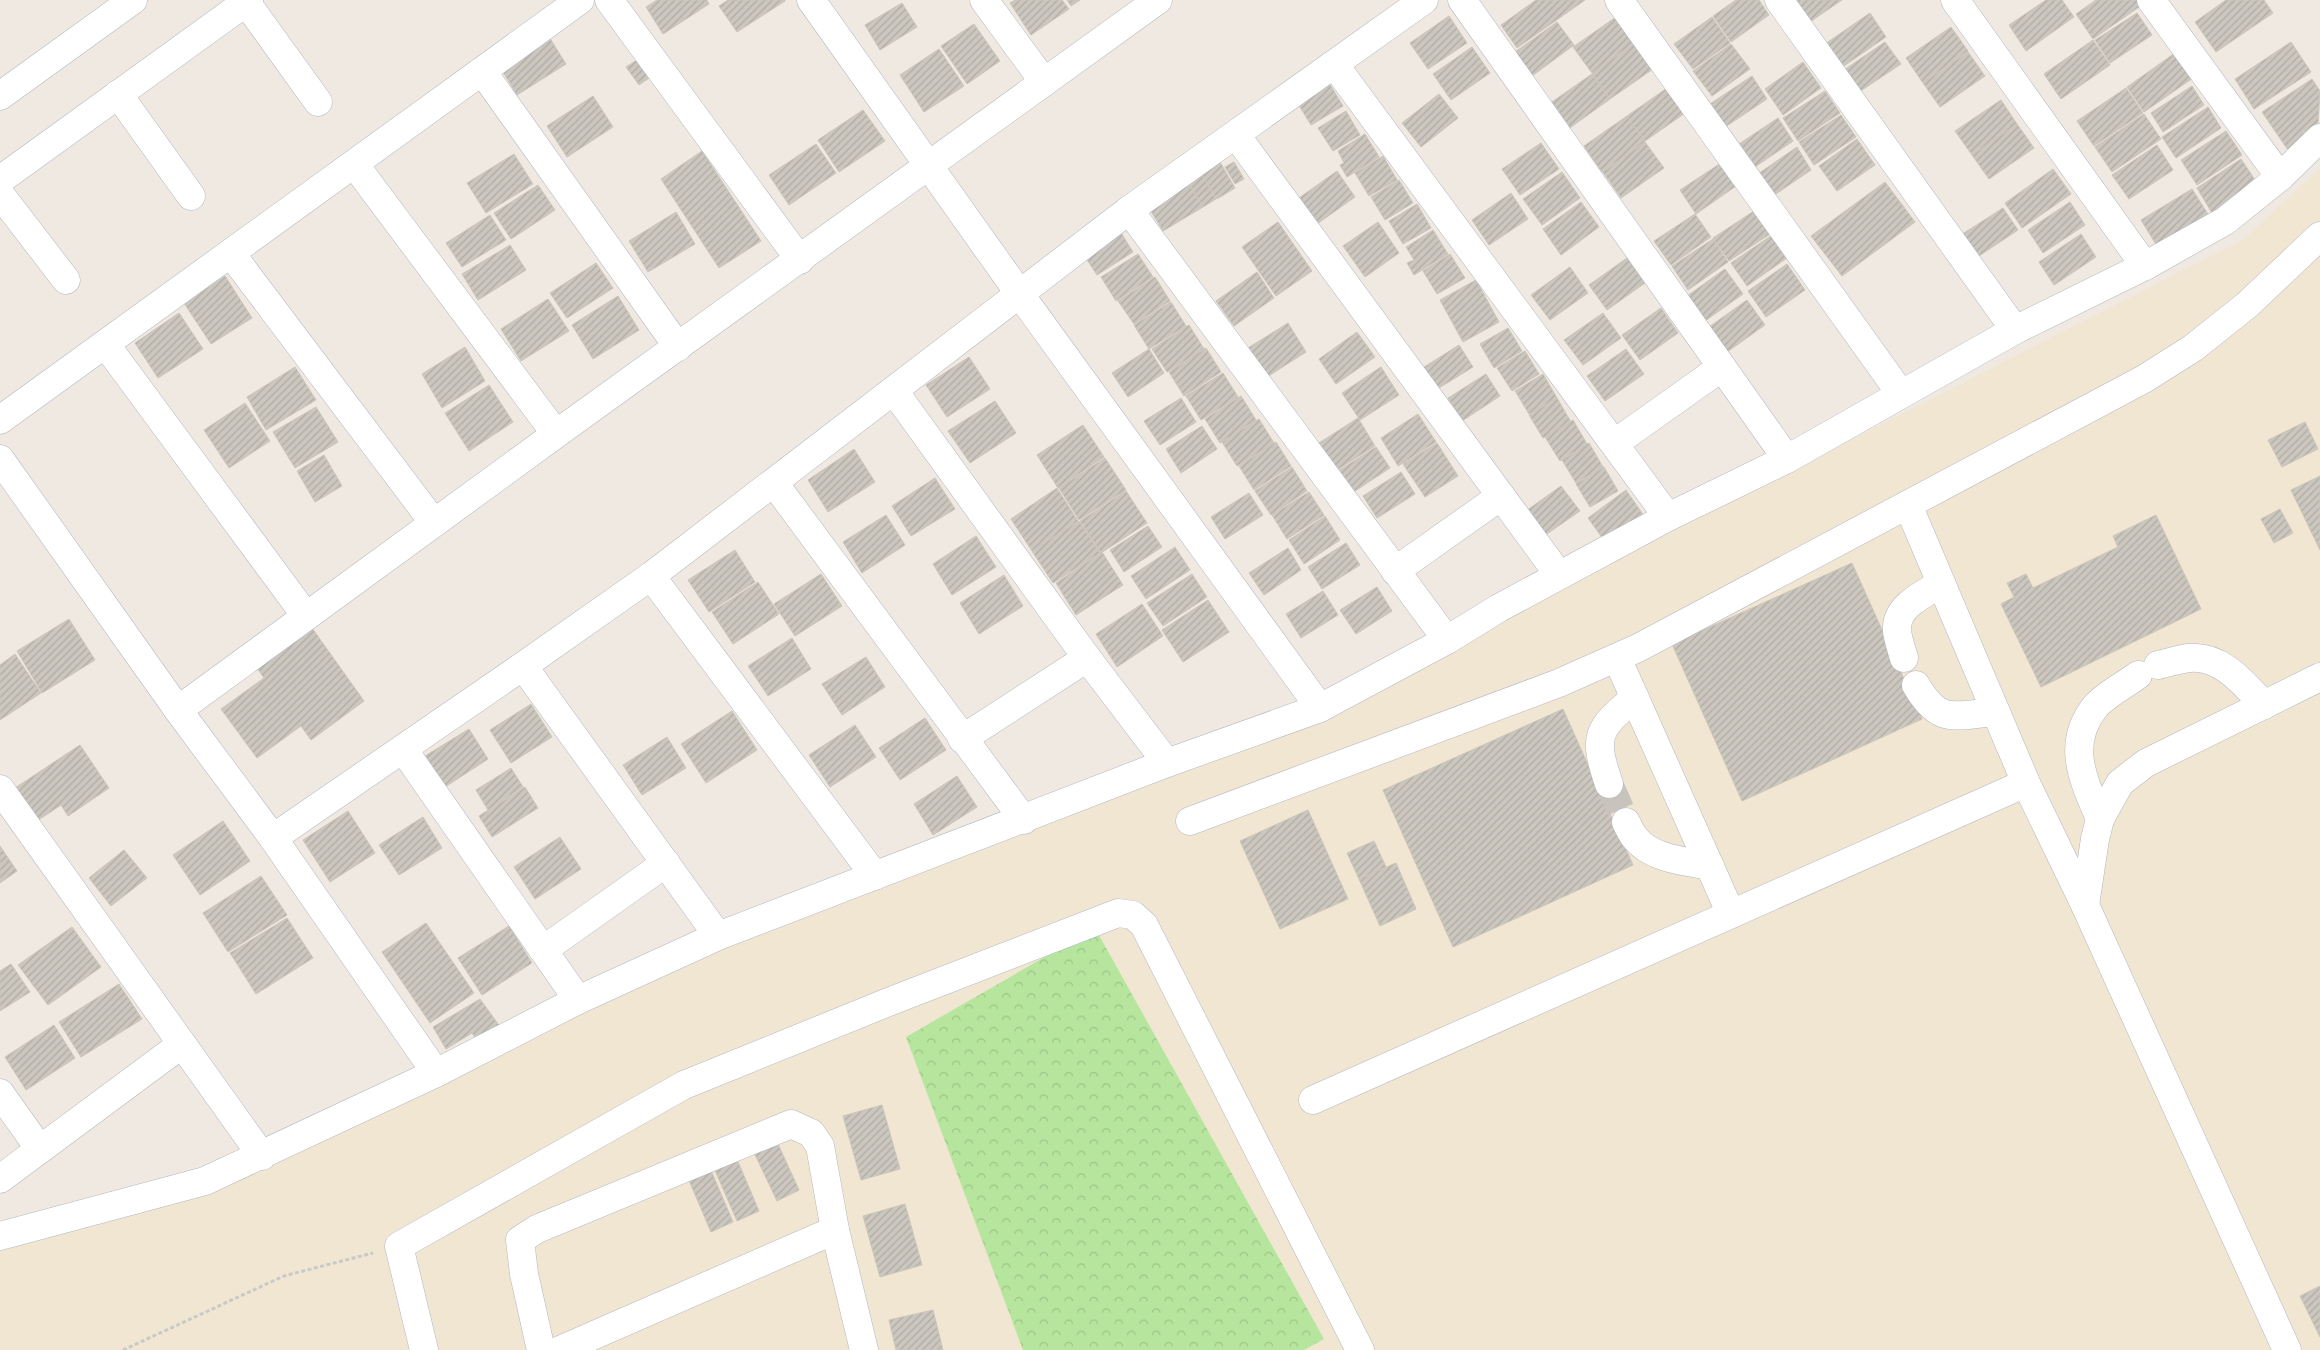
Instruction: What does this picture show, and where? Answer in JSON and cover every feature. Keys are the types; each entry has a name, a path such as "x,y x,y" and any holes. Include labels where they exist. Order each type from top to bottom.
{"street":[{"path":"0,96 133,0"},
{"path":"0,420 355,165 580,0"},
{"path":"609,0 800,260"},
{"path":"811,0 930,165 1019,293 1320,708"},
{"path":"984,0 1044,82"},
{"path":"273,838 650,576 1129,210 1424,0"},
{"path":"1462,0 1786,459"},
{"path":"1619,0 1901,394"},
{"path":"1780,0 2015,330"},
{"path":"1956,0 2145,266"},
{"path":"2151,0 2280,177"},
{"path":"0,180 248,1 318,102"},
{"path":"178,710 556,434 800,260 1150,2"},
{"path":"1334,64 1668,517"},
{"path":"482,71 678,347"},
{"path":"118,94 191,196"},
{"path":"1236,135 1559,575"},
{"path":"0,1236 205,1181 436,1073 578,1000 718,936 1024,820 1167,763 1320,708 1447,640 1559,575 1668,517 1786,459 2015,330 2145,266 2225,221 2280,177 2320,138"},
{"path":"355,165 556,434"},
{"path":"0,194 66,280"},
{"path":"1129,210 1447,640"},
{"path":"1190,821 1559,682 1617,658 2144,379 2193,348 2247,305 2320,236"},
{"path":"232,254 434,523"},
{"path":"106,345 306,616"},
{"path":"1615,443 1722,367"},
{"path":"894,391 1087,658 1167,763"},
{"path":"0,459 178,710 273,838 436,1073"},
{"path":"774,483 962,739 1024,820"},
{"path":"1395,571 1500,496"},
{"path":"1908,505 2026,783 2085,905 2287,1350"},
{"path":"650,576 874,876"},
{"path":"1904,658 1897,630 1899,619 1905,608 1916,598 1941,584"},
{"path":"962,739 1087,658"},
{"path":"1617,658 1731,914"},
{"path":"2100,819 2079,766 2078,749 2083,726 2096,706 2148,670 2190,658 2210,660 2232,671 2264,705"},
{"path":"523,666 718,936"},
{"path":"2085,905 2100,819 2120,784 2146,763 2320,677"},
{"path":"1916,685 1927,703 1934,710 1947,715 1996,712"},
{"path":"1609,784 1599,754 1599,741 1605,726 1614,714 1634,698"},
{"path":"403,749 578,1000"},
{"path":"1313,1100 2026,783"},
{"path":"0,789 262,1156"},
{"path":"1626,822 1636,840 1663,856 1710,866"},
{"path":"543,950 666,863"},
{"path":"424,1350 399,1246 684,1085 1118,913 1133,915 1144,925 1357,1349"},
{"path":"0,1179 182,1044"},
{"path":"0,1093 40,1148"},
{"path":"541,1350 524,1274 520,1240 537,1229 791,1124 811,1132 820,1146 836,1230 864,1350"},
{"path":"560,1350 836,1230"}],"path":[{"path":"123,1350 284,1276 399,1246"}],"shaded area":[{"path":"2320,168 2320,1350 0,1350 0,1247 213,1190 651,959 1349,696 2243,240"}],"green space":[{"path":"1095,928 1324,1339 1304,1350 1023,1350 906,1037"}],"building":[{"path":"657,0 707,0 709,4 663,34 646,7"},
{"path":"728,0 785,1 737,32 719,6"},
{"path":"1015,0 1062,0 1069,9 1031,35 1010,3"},
{"path":"1067,0 1080,0 1071,6"},
{"path":"1536,0 1585,0 1517,48 1501,25"},
{"path":"1736,0 1759,0 1769,15 1731,42 1713,16"},
{"path":"1790,0 1842,0 1807,24"},
{"path":"2046,0 2062,0 2074,17 2026,51 2009,25"},
{"path":"2096,0 2138,0 2142,5 2093,39 2076,14"},
{"path":"2226,0 2264,0 2273,13 2216,52 2195,22"},
{"path":"902,3 917,27 880,50 865,25"},
{"path":"1870,13 1886,37 1841,68 1825,44"},
{"path":"2137,13 2152,35 2110,63 2095,40"},
{"path":"1449,16 1467,43 1428,69 1410,43"},
{"path":"1616,17 1634,43 1592,73 1573,47"},
{"path":"1712,17 1730,43 1693,69 1674,44"},
{"path":"1557,22 1574,45 1532,76 1515,52"},
{"path":"974,24 1000,61 967,84 941,46"},
{"path":"1951,27 1968,51 1923,83 1906,58"},
{"path":"546,32 566,64 517,95 497,62"},
{"path":"2093,40 2110,65 2061,99 2044,74"},
{"path":"1885,42 1901,64 1859,92 1844,70"},
{"path":"2291,42 2311,72 2254,109 2235,79"},
{"path":"1635,43 1653,69 1610,99 1592,73"},
{"path":"1731,44 1750,69 1712,96 1693,71"},
{"path":"1472,47 1490,73 1451,100 1433,74"},
{"path":"939,49 964,86 924,112 900,75"},
{"path":"1968,52 1985,76 1940,107 1923,83"},
{"path":"2175,53 2193,78 2144,112 2127,87"},
{"path":"640,58 652,76 639,85 626,67"},
{"path":"1803,62 1821,88 1783,115 1765,89"},
{"path":"1592,74 1610,99 1567,130 1549,104"},
{"path":"1752,76 1767,99 1725,127 1710,104"},
{"path":"1326,78 1343,106 1311,125 1295,99"},
{"path":"2312,79 2320,91 2318,123 2303,133 2306,137 2288,150 2262,112"},
{"path":"1670,86 1688,111 1645,141 1627,116"},
{"path":"2192,86 2204,105 2163,132 2151,113"},
{"path":"2126,88 2143,113 2094,146 2077,121"},
{"path":"1825,91 1840,113 1798,141 1783,118"},
{"path":"1439,94 1458,118 1421,147 1402,123"},
{"path":"593,96 613,127 567,157 547,126"},
{"path":"2001,100 2017,124 1972,155 1955,131"},
{"path":"2208,107 2221,128 2176,158 2162,137"},
{"path":"863,110 885,141 839,172 818,140"},
{"path":"1346,111 1360,135 1333,151 1318,128"},
{"path":"2144,114 2161,139 2112,172 2095,147"},
{"path":"1841,115 1856,137 1814,165 1799,142"},
{"path":"1627,116 1645,142 1602,172 1584,146"},
{"path":"1778,118 1793,141 1752,169 1736,146"},
{"path":"2017,124 2034,148 1989,179 1972,155"},
{"path":"2226,131 2242,155 2197,185 2181,160"},
{"path":"1365,134 1379,157 1347,177 1340,165 1344,163 1338,151"},
{"path":"1857,139 1875,165 1837,191 1819,166"},
{"path":"1645,142 1664,168 1621,198 1603,172"},
{"path":"1541,143 1559,169 1520,195 1502,169"},
{"path":"816,144 836,173 789,205 769,175"},
{"path":"2157,145 2173,170 2129,199 2112,175"},
{"path":"1797,147 1811,170 1770,198 1755,176"},
{"path":"702,151 761,241 719,268 661,179"},
{"path":"514,154 533,184 486,213 467,183"},
{"path":"1383,156 1397,180 1369,196 1355,173"},
{"path":"2241,159 2257,183 2212,213 2197,188"},
{"path":"1220,162 1235,188 1217,199 1201,173"},
{"path":"1234,162 1244,179 1235,184 1225,167"},
{"path":"1721,163 1736,186 1696,214 1680,190"},
{"path":"2053,169 2071,194 2022,228 2005,203"},
{"path":"1337,171 1355,197 1317,224 1299,198"},
{"path":"1562,172 1580,198 1542,225 1523,199"},
{"path":"1201,173 1216,199 1203,207 1188,181"},
{"path":"1399,180 1413,203 1385,220 1371,197"},
{"path":"1885,182 1915,222 1842,276 1811,236"},
{"path":"1189,184 1203,207 1163,231 1149,208"},
{"path":"538,185 555,210 511,239 494,213"},
{"path":"2192,189 2211,219 2160,251 2141,220"},
{"path":"1511,193 1528,219 1489,245 1472,220"},
{"path":"1581,202 1599,227 1561,255 1543,229"},
{"path":"2070,202 2085,225 2043,253 2028,230"},
{"path":"1417,204 1431,228 1403,244 1389,221"},
{"path":"2003,208 2018,230 1976,258 1961,235"},
{"path":"1754,211 1770,234 1729,261 1713,238"},
{"path":"676,212 695,244 648,272 629,241"},
{"path":"1695,214 1711,237 1671,265 1654,241"},
{"path":"490,215 506,240 462,267 446,243"},
{"path":"1278,222 1312,271 1276,296 1242,247"},
{"path":"1378,222 1399,253 1365,277 1343,246"},
{"path":"1118,228 1133,252 1097,275 1082,252"},
{"path":"1433,230 1448,254 1414,275 1407,263 1414,260 1406,247"},
{"path":"2081,234 2096,257 2054,285 2039,262"},
{"path":"1772,235 1787,258 1747,286 1731,263"},
{"path":"1713,239 1728,262 1688,290 1672,266"},
{"path":"510,245 526,270 478,300 462,274"},
{"path":"1138,254 1153,277 1116,301 1101,277"},
{"path":"1450,254 1465,278 1437,294 1423,271"},
{"path":"1627,258 1645,283 1607,310 1589,285"},
{"path":"596,263 613,288 567,318 550,293"},
{"path":"1787,264 1805,290 1766,317 1748,291"},
{"path":"1570,267 1588,293 1550,320 1531,295"},
{"path":"1725,269 1743,294 1705,321 1687,296"},
{"path":"1257,272 1274,298 1234,326 1216,301"},
{"path":"225,276 252,318 211,344 184,303"},
{"path":"1155,277 1170,301 1134,324 1118,301"},
{"path":"1476,280 1499,322 1463,342 1440,300"},
{"path":"618,296 639,330 593,359 572,325"},
{"path":"548,299 569,331 521,361 501,329"},
{"path":"1747,300 1765,325 1727,352 1709,327"},
{"path":"1171,302 1186,326 1149,349 1134,325"},
{"path":"1661,308 1678,333 1640,360 1622,335"},
{"path":"179,313 203,349 158,378 135,343"},
{"path":"1603,313 1621,338 1583,365 1564,340"},
{"path":"1288,323 1306,352 1267,377 1248,348"},
{"path":"1189,325 1204,349 1167,372 1152,349"},
{"path":"1508,328 1522,351 1494,368 1480,344"},
{"path":"1357,332 1375,357 1336,384 1319,359"},
{"path":"1459,345 1473,367 1434,391 1421,369"},
{"path":"465,347 485,381 442,408 422,374"},
{"path":"1206,348 1221,372 1184,396 1169,372"},
{"path":"1149,349 1164,373 1128,397 1112,373"},
{"path":"1626,349 1644,374 1605,401 1587,376"},
{"path":"1525,351 1539,374 1512,391 1497,368"},
{"path":"969,357 990,389 947,417 926,385"},
{"path":"295,367 316,400 266,430 247,397"},
{"path":"1381,367 1399,395 1360,420 1342,393"},
{"path":"1223,373 1238,397 1201,420 1186,396"},
{"path":"1486,374 1500,396 1462,421 1448,398"},
{"path":"1543,374 1557,398 1529,414 1515,391"},
{"path":"489,385 513,422 469,451 445,413"},
{"path":"1241,396 1256,420 1220,443 1205,419"},
{"path":"1181,398 1196,422 1160,445 1144,421"},
{"path":"1557,398 1571,422 1543,438 1529,415"},
{"path":"995,401 1016,433 970,463 948,431"},
{"path":"245,403 270,441 229,468 204,430"},
{"path":"316,407 338,442 295,468 273,432"},
{"path":"1418,414 1436,442 1398,466 1381,438"},
{"path":"1358,418 1375,446 1337,470 1319,443"},
{"path":"1259,419 1274,443 1237,466 1222,442"},
{"path":"1573,420 1587,444 1560,461 1545,437"},
{"path":"2305,422 2318,449 2282,467 2268,440"},
{"path":"1083,425 1104,457 1058,488 1037,455"},
{"path":"1202,426 1217,449 1181,473 1166,449"},
{"path":"1276,442 1291,466 1254,490 1239,466"},
{"path":"1437,443 1458,476 1425,497 1403,464"},
{"path":"1589,443 1603,467 1576,483 1562,460"},
{"path":"1376,447 1390,468 1352,493 1338,471"},
{"path":"854,449 875,482 828,512 808,480"},
{"path":"324,455 342,486 315,502 297,471"},
{"path":"1105,458 1126,490 1079,520 1059,488"},
{"path":"1292,467 1307,491 1271,515 1255,491"},
{"path":"1604,467 1618,491 1590,507 1576,484"},
{"path":"1401,472 1415,494 1377,518 1363,496"},
{"path":"2320,476 2320,550 2291,490"},
{"path":"935,478 955,509 911,536 892,506"},
{"path":"1561,486 1580,511 1541,538 1523,513"},
{"path":"1057,488 1078,521 1032,551 1011,519"},
{"path":"1626,490 1644,516 1606,543 1588,518"},
{"path":"1126,491 1147,523 1101,553 1080,521"},
{"path":"1309,492 1324,515 1287,539 1272,515"},
{"path":"1249,493 1263,515 1225,539 1211,517"},
{"path":"2280,509 2293,533 2274,543 2261,519"},
{"path":"886,515 905,545 862,573 843,542"},
{"path":"2156,515 2201,609 2041,687 2001,604 2014,597 2007,583 2026,574 2033,588 2118,547 2113,536"},
{"path":"1325,516 1340,540 1304,564 1289,540"},
{"path":"1079,521 1100,553 1053,583 1032,551"},
{"path":"1148,526 1162,547 1124,572 1110,550"},
{"path":"976,536 996,567 952,595 933,564"},
{"path":"1346,543 1360,565 1322,589 1308,567"},
{"path":"1175,547 1190,570 1146,599 1131,576"},
{"path":"1288,548 1301,570 1264,595 1249,573"},
{"path":"735,550 755,582 709,612 688,580"},
{"path":"1102,552 1123,585 1076,615 1056,583"},
{"path":"1852,563 1922,719 1742,801 1672,644"},
{"path":"821,574 842,606 795,636 774,604"},
{"path":"1192,574 1207,597 1163,626 1147,603"},
{"path":"1004,575 1023,606 979,634 960,603"},
{"path":"758,582 779,614 733,644 712,612"},
{"path":"1377,587 1392,611 1356,634 1340,610"},
{"path":"1323,591 1338,615 1301,638 1286,614"},
{"path":"1208,600 1229,632 1183,662 1162,630"},
{"path":"1142,604 1163,636 1117,667 1096,634"},
{"path":"69,619 95,660 42,693 17,651"},
{"path":"312,628 364,701 311,740 301,726 257,758 221,709 264,678 257,668"},
{"path":"792,638 811,669 768,696 748,666"},
{"path":"15,654 41,693 0,720 0,665"},
{"path":"866,657 885,687 842,715 822,684"},
{"path":"531,704 552,737 511,763 490,730"},
{"path":"1563,709 1633,865 1453,947 1383,790"},
{"path":"732,711 757,750 706,783 681,744"},
{"path":"925,718 946,750 900,780 879,748"},
{"path":"855,725 876,757 830,787 809,755"},
{"path":"469,729 488,759 445,787 425,756"},
{"path":"667,737 686,768 642,795 623,765"},
{"path":"80,745 109,788 68,816 61,805 37,821 15,788"},
{"path":"511,768 523,787 488,810 476,790"},
{"path":"957,776 977,807 933,835 914,804"},
{"path":"525,787 538,808 492,837 479,816"},
{"path":"1308,810 1348,899 1280,929 1240,841"},
{"path":"348,811 375,853 330,882 303,840"},
{"path":"423,817 442,848 399,875 379,845"},
{"path":"223,821 250,861 200,895 173,855"},
{"path":"560,837 581,869 535,899 514,867"},
{"path":"1374,841 1386,867 1359,879 1347,853"},
{"path":"0,846 17,871 0,883"},
{"path":"124,850 147,878 111,906 89,878"},
{"path":"1396,863 1416,909 1380,926 1359,879"},
{"path":"261,876 287,915 228,952 203,913"},
{"path":"287,918 313,958 256,994 230,953"},
{"path":"426,923 474,993 430,1023 382,952"},
{"path":"509,926 532,963 482,995 458,958"},
{"path":"72,927 101,967 48,1005 18,965"},
{"path":"11,964 30,992 0,1011 0,971"},
{"path":"119,984 142,1019 81,1057 59,1022"},
{"path":"480,999 501,1028 478,1042 472,1033 446,1049 433,1027"},
{"path":"54,1025 75,1058 26,1090 5,1057"},
{"path":"882,1105 900,1169 861,1180 843,1116"},
{"path":"773,1133 799,1190 777,1201 750,1144"},
{"path":"733,1150 759,1211 737,1221 711,1161"},
{"path":"707,1161 733,1222 711,1232 685,1171"},
{"path":"905,1204 922,1265 880,1277 863,1216"},
{"path":"2320,1286 2320,1337 2300,1296"},
{"path":"933,1310 943,1350 896,1350 889,1320"}],"tunnel":[{"path":"1609,784 1626,822"}]}
